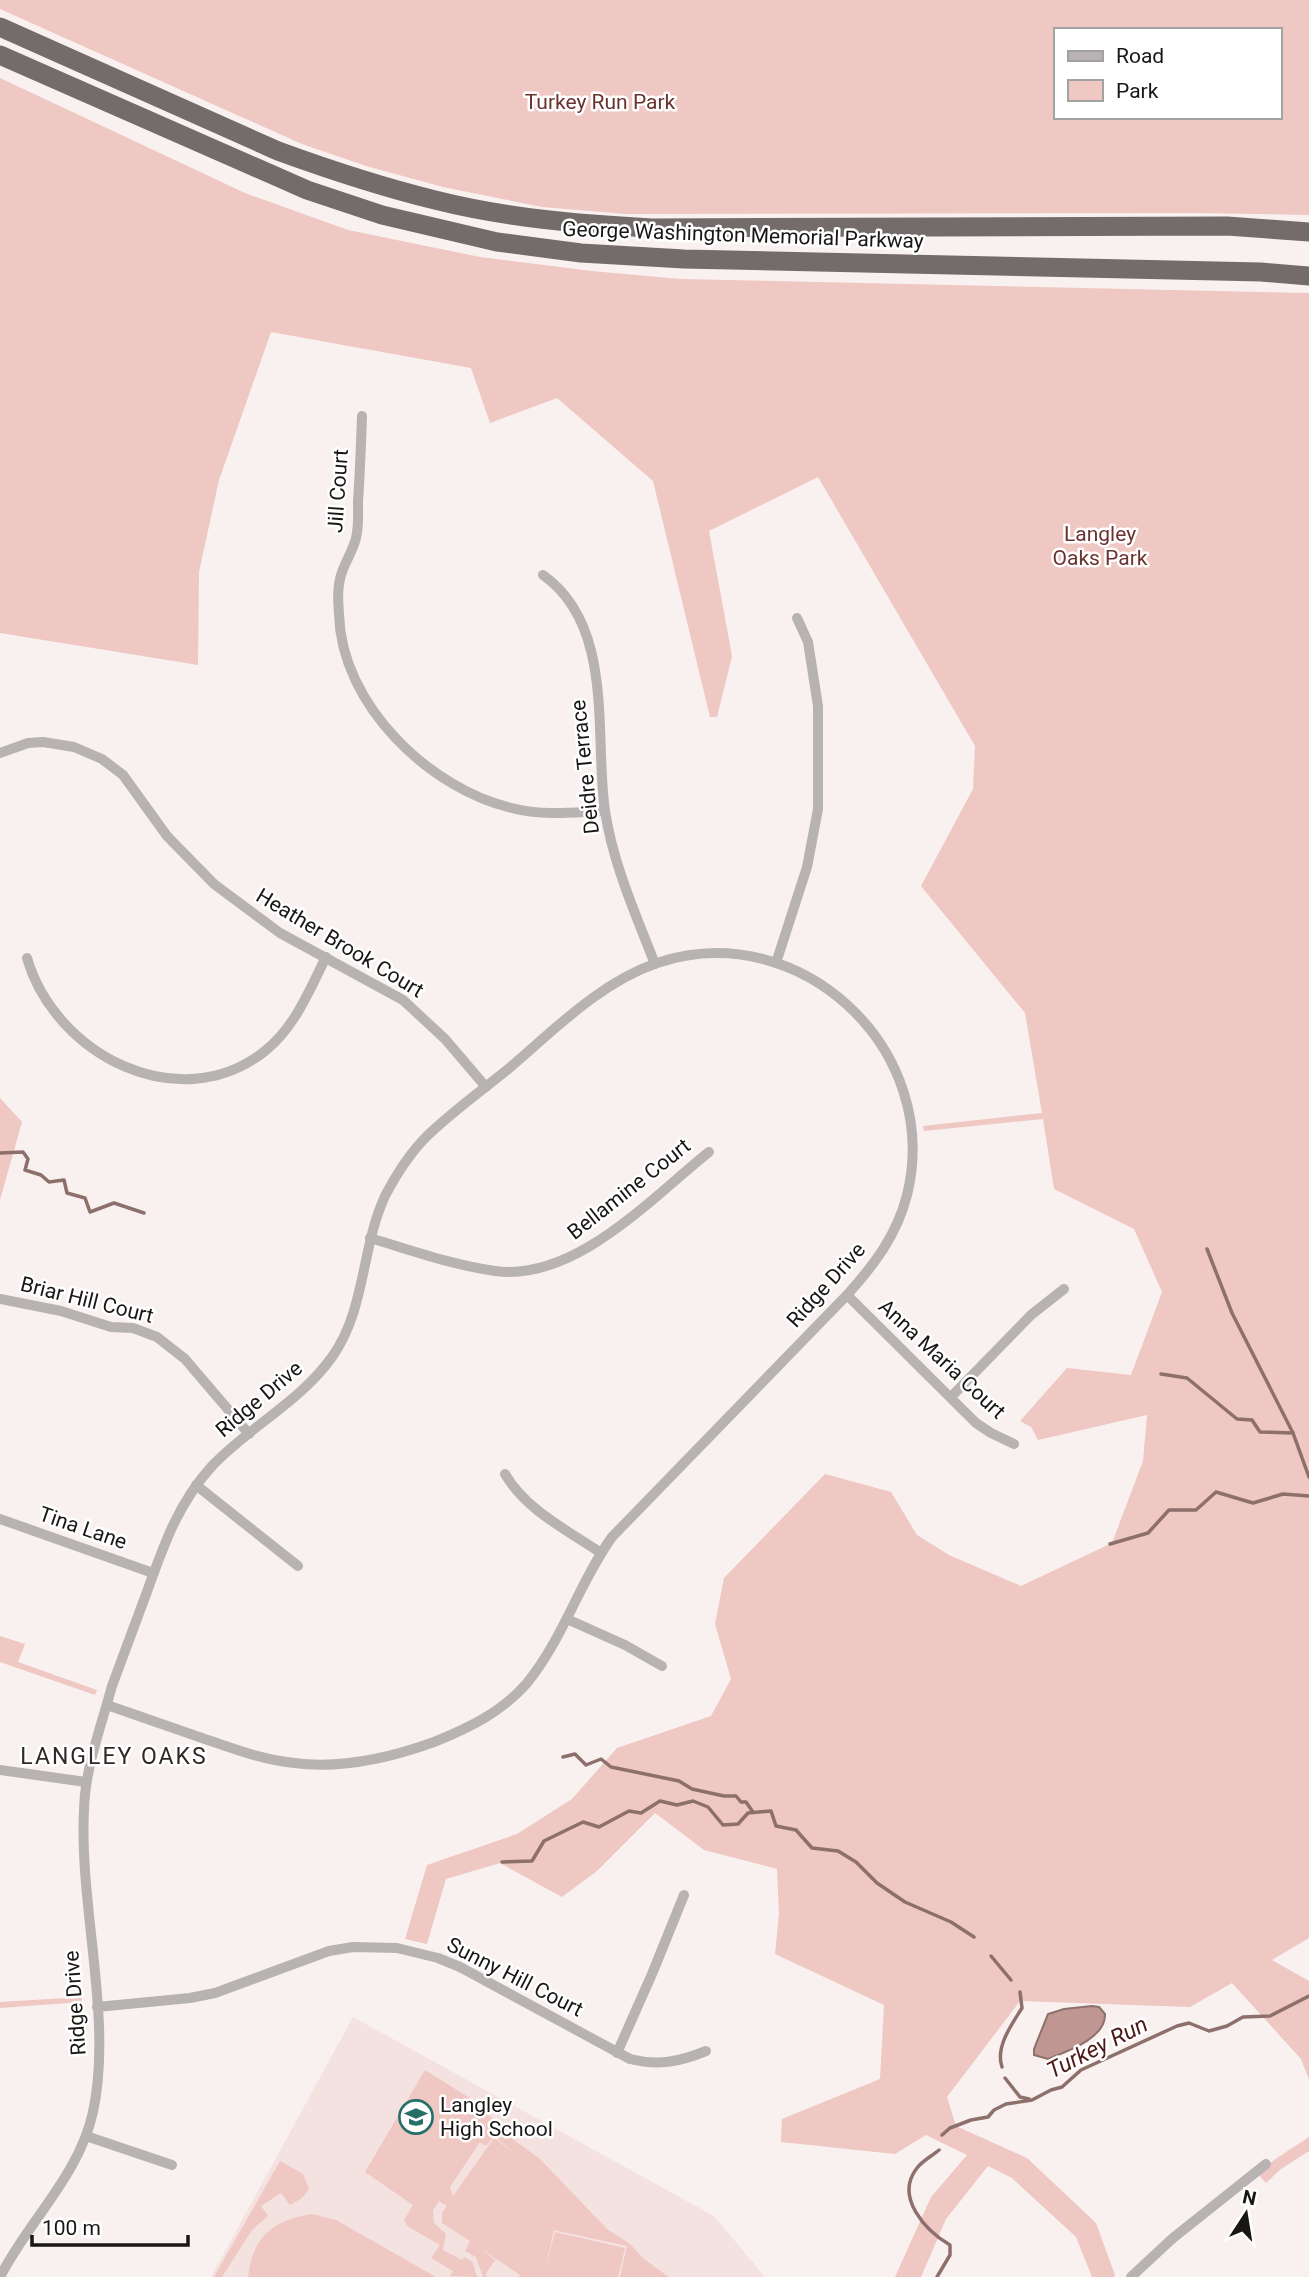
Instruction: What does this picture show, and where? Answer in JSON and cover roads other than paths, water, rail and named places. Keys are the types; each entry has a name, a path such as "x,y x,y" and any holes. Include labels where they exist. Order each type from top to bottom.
{"highway":[{"name":"George Washington Memorial Parkway","path":"0,27 278,151 318,166 438,201 523,217 591,225 652,228 1227,226 1309,232"},
{"name":"George Washington Memorial Parkway","path":"0,55 307,190 395,218 497,242 581,254 684,259 1261,272 1309,276"}],"street":[{"name":"Jill Court","path":"362,416 356,538 338,583 341,638 353,673 368,701 382,722 413,756 449,783 471,794 495,804 527,811 606,811"},
{"name":"Deidre Terrace","path":"543,575 562,590 586,631 594,666 606,811 623,878 655,964"},
{"path":"776,963 807,867 818,809 818,706 808,642 797,618"},
{"name":"Heather Brook Court","path":"0,753 28,743 43,742 74,747 102,758 123,775 167,836 214,884 269,926 383,988 414,1009 455,1050 485,1087"},
{"name":"Ridge Drive","path":"0,2277 70,2170 86,2136 97,2090 97,2007 84,1853 83,1808 86,1782 107,1704 153,1573 174,1520 196,1485 228,1450 302,1391 335,1354 354,1314 370,1238 386,1195 412,1154 428,1136 485,1087 605,990 655,964 717,953 739,954 776,963 806,975 856,1012 883,1047 895,1068 909,1112 912,1158 901,1214 881,1253 847,1295 612,1537 538,1668 508,1701 466,1730 428,1744 366,1760 318,1765 273,1760 107,1704"},
{"path":"27,958 32,975 48,1004 70,1028 105,1058 146,1076 177,1080 225,1073 244,1065 266,1050 291,1024 326,957"},
{"name":"Bellamine Court","path":"370,1238 495,1271 512,1272 538,1268 565,1259 597,1243 709,1152"},
{"path":"951,1397 1031,1315 1064,1289"},
{"name":"Anna Maria Court","path":"847,1295 976,1423 1014,1444"},
{"name":"Briar Hill Court","path":"0,1299 61,1311 111,1327 133,1328 157,1337 185,1359 249,1434"},
{"path":"505,1474 526,1501 601,1553"},
{"path":"196,1485 298,1566"},
{"name":"Tina Lane","path":"0,1519 153,1573"},
{"path":"567,1619 625,1645 662,1666"},
{"path":"0,1770 86,1782"},
{"path":"617,2053 653,1974 684,1895"},
{"name":"Sunny Hill Court","path":"97,2007 215,1993 328,1951 375,1946 397,1948 438,1958 460,1967 630,2059 656,2064 683,2060 706,2051"},
{"path":"86,2136 172,2165"},
{"path":"1131,2277 1173,2238 1266,2164"}],"waterway":[{"path":"0,1153 23,1152 28,1159 25,1170 41,1175 49,1182 64,1180 67,1193 85,1198 90,1212 114,1203 144,1213"},
{"path":"1207,1249 1232,1313 1293,1433 1309,1477"},
{"path":"1161,1374 1187,1378 1237,1419 1252,1420 1260,1432 1293,1433"},
{"path":"1110,1544 1148,1533 1169,1510 1196,1510 1216,1492 1253,1503 1283,1494 1309,1496"},
{"path":"563,1757 575,1754 586,1765 601,1759 611,1767 679,1781 692,1789 736,1796 741,1802 746,1802 753,1812"},
{"path":"502,1862 532,1861 544,1841 583,1822 599,1827 629,1811 641,1813 660,1801 677,1805 693,1801 708,1807 723,1825 738,1824 748,1813 771,1811 776,1826 796,1830 812,1848 838,1851 856,1862 877,1883 905,1902 951,1922 974,1937"},
{"path":"991,1956 1011,1980"},
{"path":"1002,2067 1000,2059 1003,2044 1009,2028 1022,2008 1020,1992"},
{"name":"Turkey Run","path":"942,2135 950,2128 988,2117 994,2110 1006,2104 1032,2100 1062,2087 1081,2070 1177,2026 1189,2023 1209,2031 1227,2026 1243,2017 1270,2016 1309,1996"},
{"path":"1005,2078 1020,2097 1029,2099"},
{"name":"Turkey Run","path":"937,2277 950,2255 950,2245 923,2222 911,2201 909,2190 917,2168 939,2150"}],"place":[{"name":"Langley High School","path":"416,2117"}],"district":[{"name":"LANGLEY OAKS","path":"114,1756"}],"park label":[{"name":"Turkey Run Park","path":"600,102"},
{"name":"Langley Oaks Park","path":"1100,546"}]}
